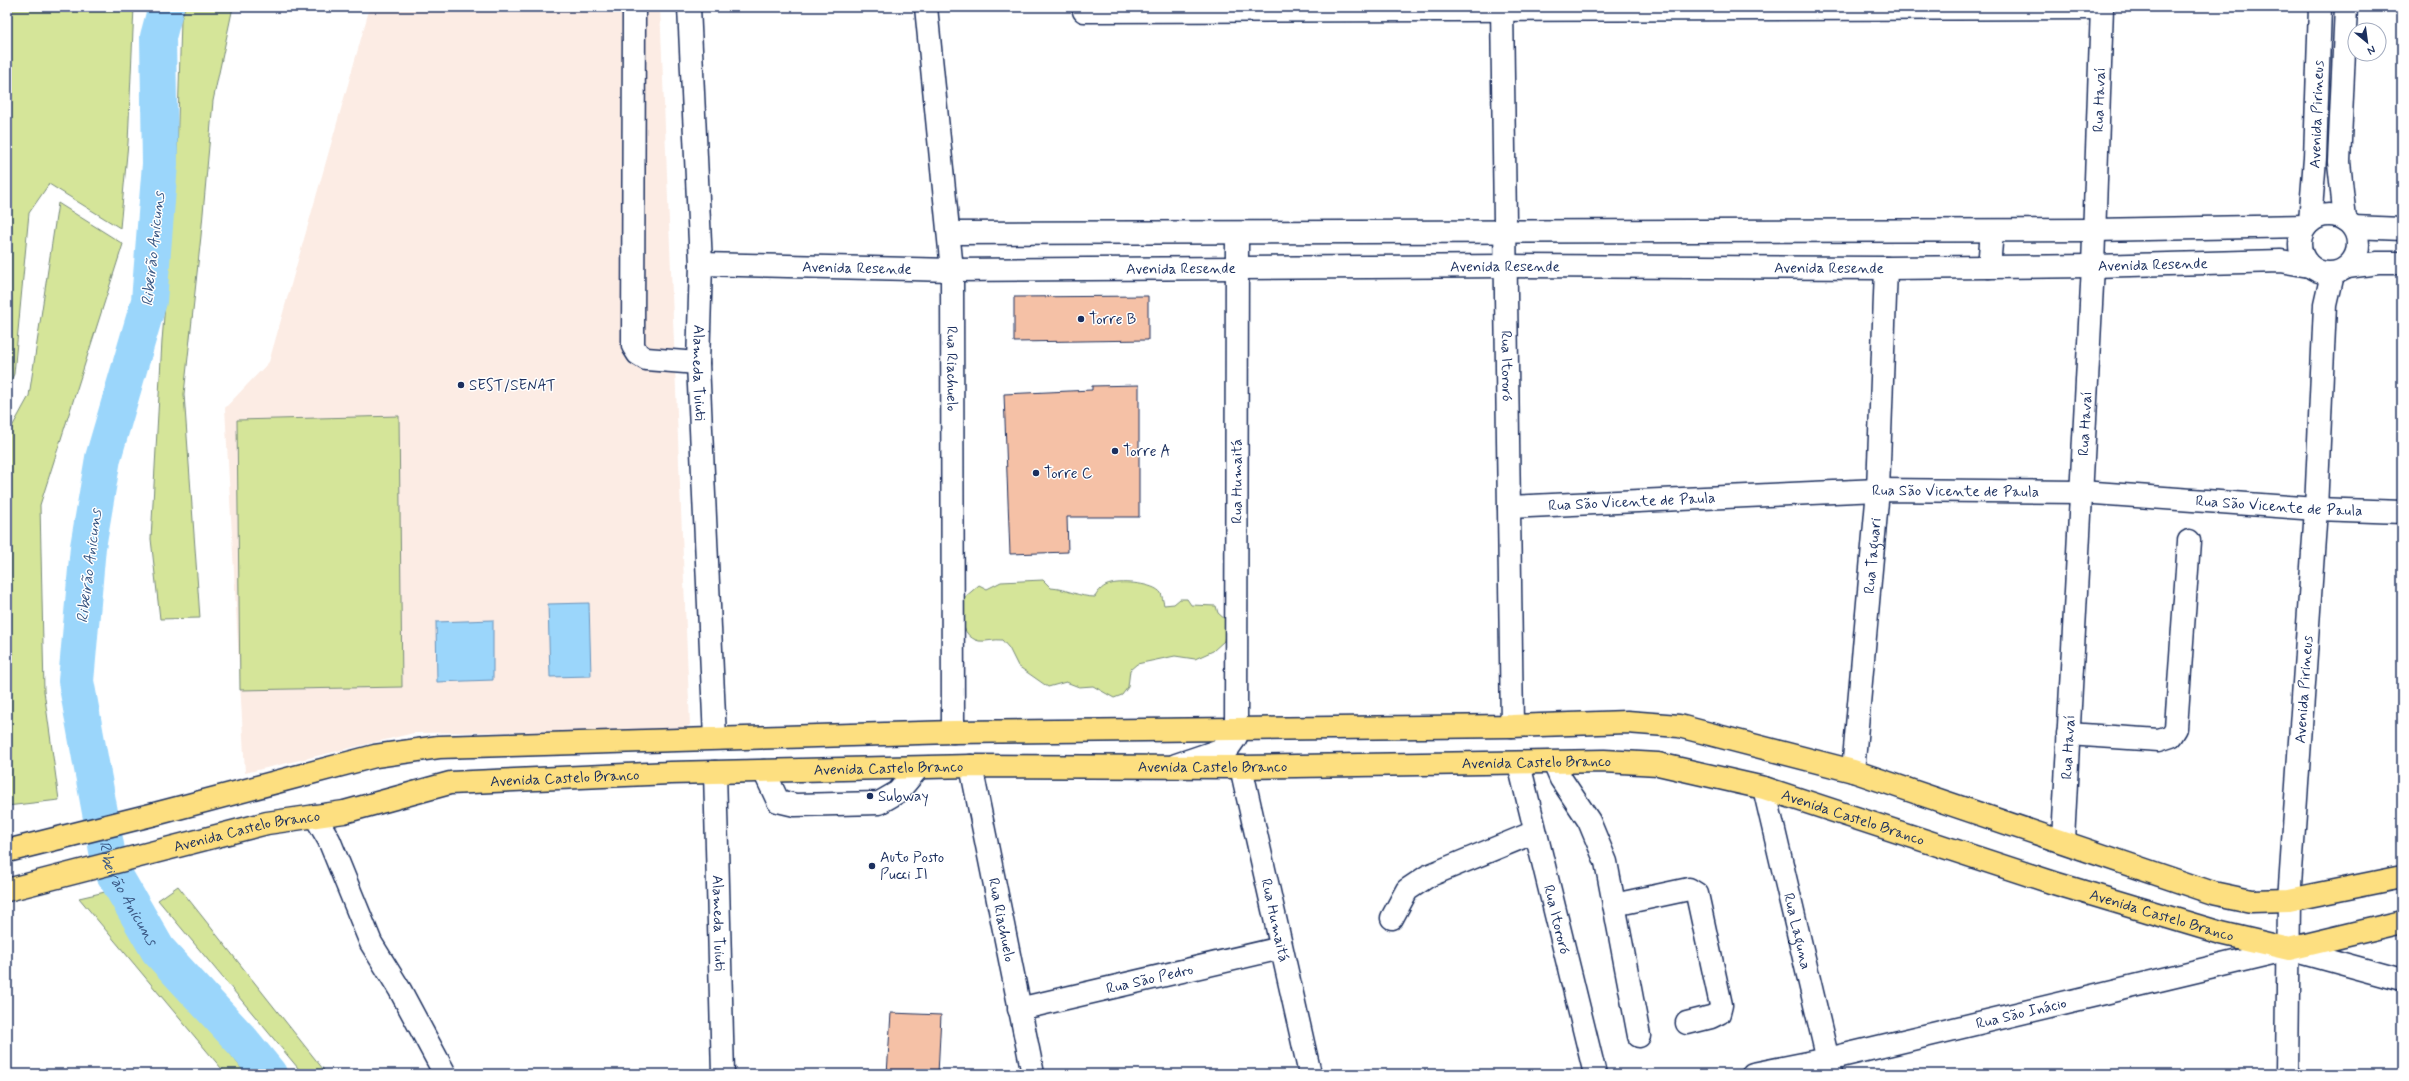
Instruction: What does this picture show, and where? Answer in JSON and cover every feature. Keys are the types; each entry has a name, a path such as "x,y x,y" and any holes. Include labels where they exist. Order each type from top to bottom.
{"main road":[{"path":"7,851 375,756 440,747 953,732 1512,726 1627,722 1679,726 1853,771 2063,840 2213,893 2251,901 2289,900 2402,877"},
{"name":"Avenida Castelo Branco","path":"7,890 267,823 344,812 450,783 715,772 971,766 1241,767 1520,764 1604,761 1658,764 1764,788 2054,884 2221,933 2289,949 2402,922"}],"street":[{"path":"634,7 633,346 638,354 646,359 698,363"},
{"name":"Alameda Tuiuti","path":"689,7 701,264 698,363 715,738"},
{"name":"Rua Riachuelo","path":"926,7 952,270 953,732"},
{"path":"1084,12 1502,8 2102,7"},
{"name":"Rua Havaí","path":"2063,840 2093,266 2102,7"},
{"name":"Avenida Pirineus","path":"2308,224 2315,158 2320,7"},
{"name":"Avenida Pirineus","path":"2346,7 2339,162 2349,224"},
{"name":"Rua Itororó","path":"1502,8 1512,726"},
{"path":"949,233 1237,234 2094,230 2308,224 2321,216 2334,215 2349,224 2402,229"},
{"path":"2308,224 2300,240 2301,254 2326,270 2356,256 2358,241 2349,224"},
{"path":"1989,267 1992,231"},
{"name":"Rua Humaitá","path":"1170,766 1229,748 1236,740 1237,234"},
{"name":"Avenida Resende","path":"701,264 952,270 1506,266 1886,268 2093,266 2281,261 2326,270 2378,263 2402,263"},
{"name":"Rua Taguari","path":"1853,771 1878,490 1886,268"},
{"name":"Avenida Pirineus","path":"2287,1074 2289,900 2316,509 2326,270"},
{"name":"Rua São Vicente de Paula","path":"1509,507 1878,490 2081,492 2316,509 2402,512"},
{"path":"2068,734 2159,740 2171,736 2176,728 2189,541"},
{"path":"1554,763 1561,779 1589,820 1606,862 1639,1036"},
{"name":"Rua Itororó","path":"1520,764 1594,1074"},
{"name":"Rua Riachuelo","path":"971,766 1018,1009 1033,1074"},
{"name":"Rua Humaitá","path":"1241,767 1310,1074"},
{"path":"764,771 778,801 795,805 879,803 898,792 918,768"},
{"name":"Alameda Tuiuti","path":"715,772 723,1074"},
{"name":"Rua Laguna","path":"1764,788 1830,1067"},
{"path":"329,840 344,812"},
{"path":"315,816 329,840 371,943 400,990 445,1074"},
{"path":"1392,918 1408,890 1428,876 1535,832"},
{"path":"1614,905 1689,889 1697,894 1721,1005 1719,1012 1711,1017 1686,1023"},
{"name":"Rua São Pedro","path":"1018,1009 1281,948"},
{"path":"2289,949 2402,980"},
{"name":"Rua São Inácio","path":"1753,1074 1830,1067 2289,949"}],"shaded area":[{"name":"SEST/SENAT","path":"370,7 660,7 690,725 681,730 414,733 245,773 225,408 269,362"}],"green space":[{"path":"7,7 134,7 128,143 120,228 49,184 29,213 14,374 7,389"},
{"path":"185,7 233,7 213,101 201,236 184,394 200,618 160,619 151,539 162,341 177,154 181,20"},
{"path":"58,203 123,244 40,505 44,691 59,800 7,806 7,436 29,396"},
{"path":"399,416 402,687 240,690 237,420"},
{"path":"1043,580 1051,588 1089,597 1095,597 1106,586 1116,583 1145,585 1152,587 1161,593 1164,605 1174,604 1180,599 1187,599 1191,605 1216,606 1218,613 1227,621 1224,641 1213,651 1195,659 1175,656 1137,664 1130,670 1128,687 1122,695 1114,698 1093,686 1079,687 1066,682 1048,687 1018,666 1009,648 1002,640 979,641 972,638 965,629 962,616 965,597 979,585 987,589 1001,582"},
{"path":"178,886 327,1074 303,1074 158,900"},
{"path":"105,892 246,1074 226,1074 79,898"}],"water":[{"path":"589,603 591,676 550,677 548,604"},
{"path":"493,620 493,680 437,682 436,622"}],"building":[{"name":"Torre B","path":"1148,296 1148,340 1014,342 1014,297"},
{"path":"1139,385 1139,517 1067,517 1068,552 1010,554 1004,394 1092,390 1092,386"},
{"path":"891,1013 941,1015 938,1074 887,1074"}],"waterway":[{"name":"Ribeirão Anicuns","path":"166,7 158,37 160,164 149,301 103,458 88,547 76,681 110,867 158,950 243,1042 269,1074"}],"place":[{"name":"Torre B","path":"1081,319"},
{"name":"SEST/SENAT","path":"461,385"},
{"name":"Torre A","path":"1115,451"},
{"name":"Torre C","path":"1036,473"},
{"name":"Subway","path":"870,796"},
{"name":"Auto Posto Pucci II","path":"872,866"}]}
